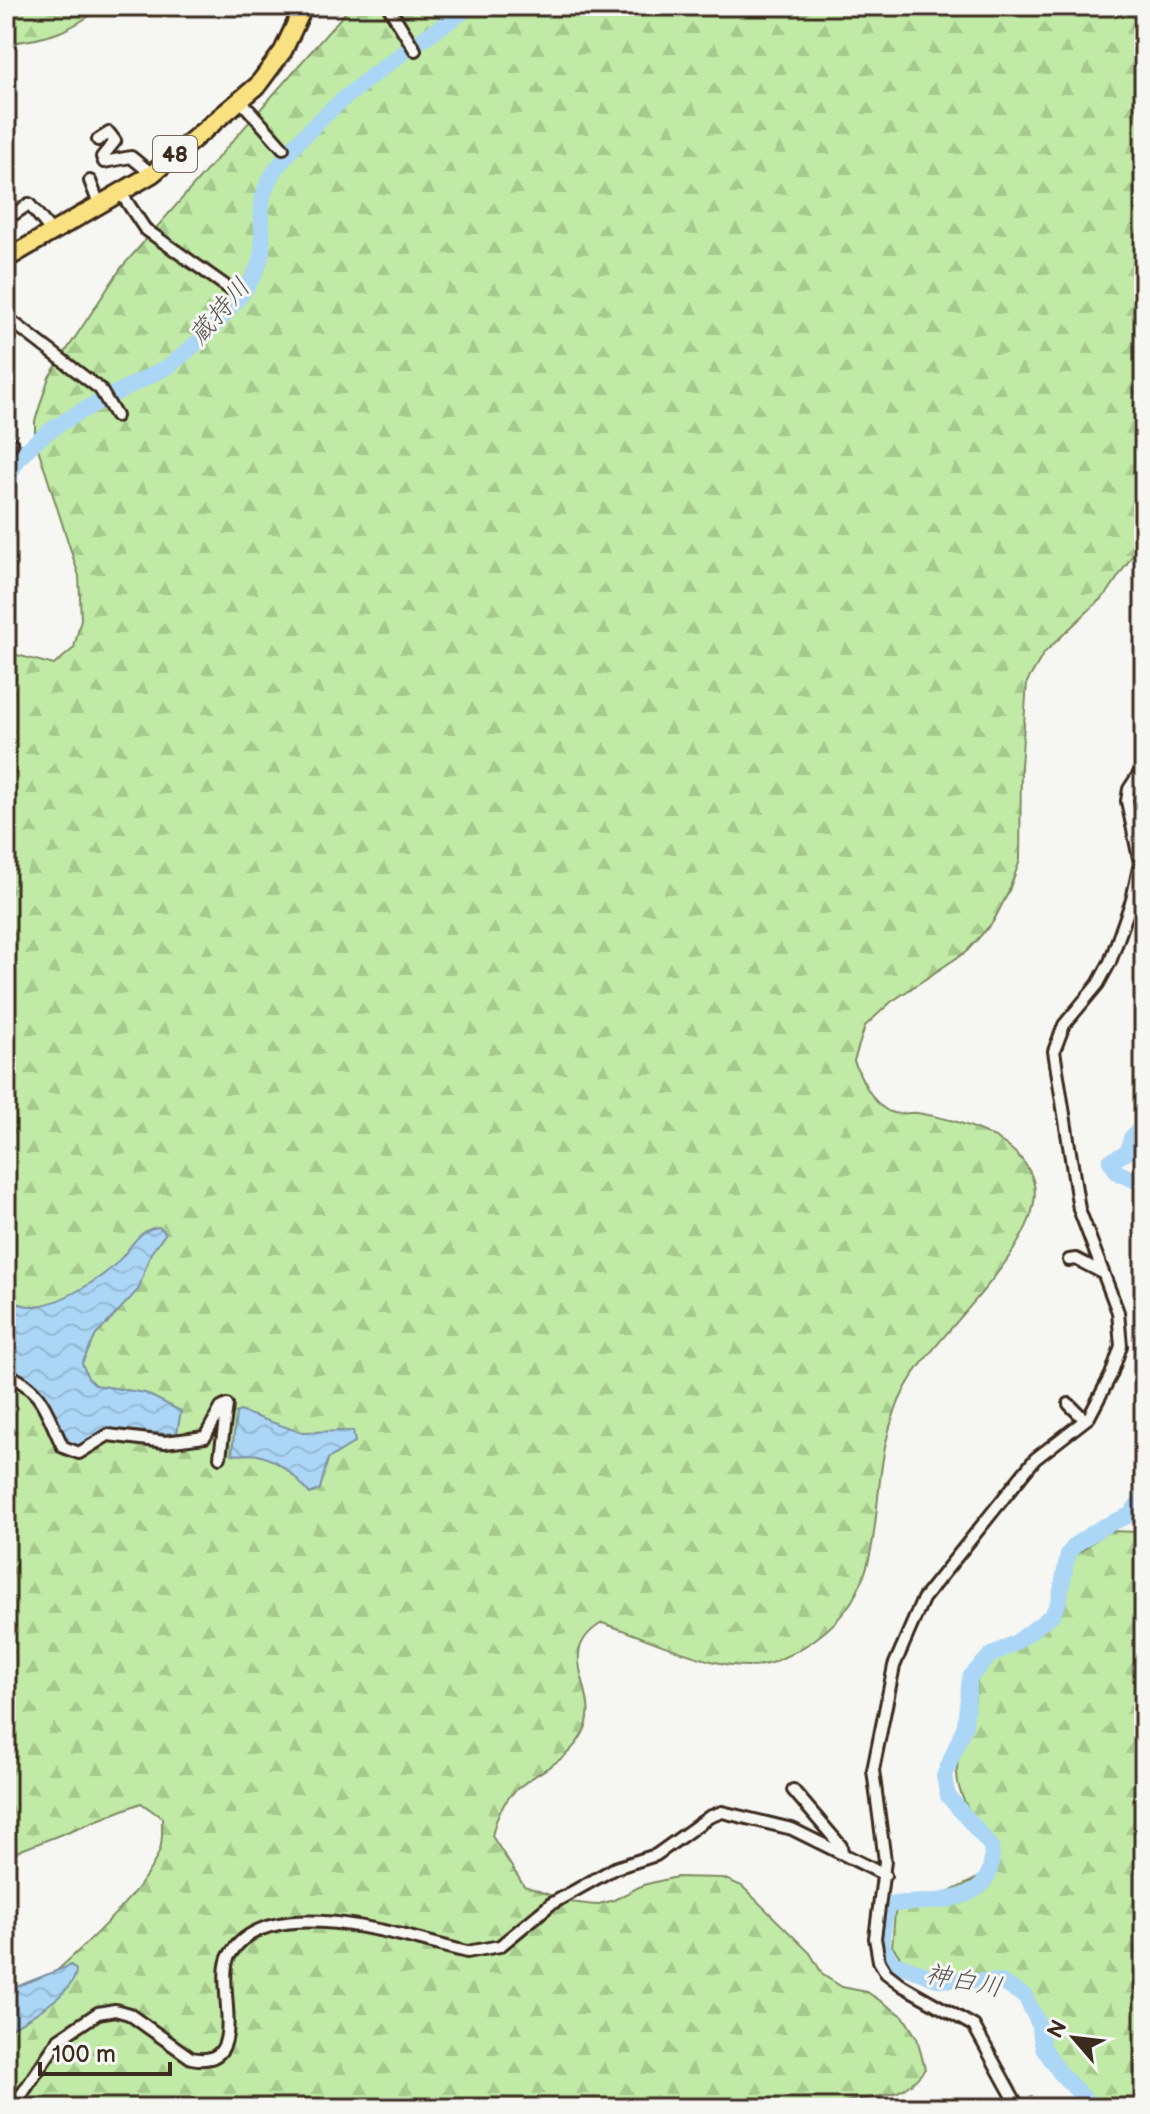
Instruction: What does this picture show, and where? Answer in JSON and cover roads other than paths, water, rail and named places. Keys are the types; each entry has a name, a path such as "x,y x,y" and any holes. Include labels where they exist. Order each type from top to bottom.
{"main road":[{"name":"48","path":"6,259 152,174 257,86 283,51 304,6"}],"street":[{"path":"388,6 415,50"},
{"path":"240,100 283,148"},
{"path":"98,140 109,133 115,141 102,157 104,162 135,157 152,174"},
{"path":"90,181 99,204"},
{"path":"121,193 145,229 230,289"},
{"path":"14,214 29,204 53,233"},
{"path":"6,317 100,389 116,416"},
{"path":"1019,2108 974,2026 886,1973 875,1938 885,1875 873,1770 880,1726 905,1636 934,1582 1024,1472 1085,1420 1099,1401 1121,1346 1118,1312 1079,1209 1054,1051 1064,1025 1110,962 1132,900 1140,863 1127,801 1129,789 1144,766"},
{"path":"1069,1260 1076,1259 1103,1273"},
{"path":"6,1374 23,1382 41,1400 51,1414 63,1447 79,1453 108,1435 165,1442 205,1437 221,1408 227,1405 220,1457"},
{"path":"1069,1404 1085,1420"},
{"path":"793,1790 841,1846 842,1853"},
{"path":"6,2107 22,2094 59,2039 98,2013 115,2010 129,2014 191,2058 202,2061 213,2055 223,2046 228,2033 224,1970 229,1956 241,1942 277,1924 318,1919 343,1922 467,1952 484,1951 500,1946 551,1904 615,1868 656,1855 709,1817 722,1812 792,1829 885,1875"}],"water":[{"path":"159,1227 166,1233 151,1253 138,1290 96,1335 82,1363 88,1378 96,1385 145,1393 181,1411 177,1433 115,1430 93,1438 83,1448 67,1446 46,1401 6,1370 10,1301 35,1306 70,1295 115,1265 142,1234"},
{"path":"240,1411 300,1432 353,1431 355,1442 328,1459 320,1489 310,1494 274,1461 258,1455 232,1454 236,1413"},
{"path":"71,1965 76,1970 67,1988 48,2006 6,2032 6,1991"}],"waterway":[{"name":"蔵持川","path":"6,525 8,483 22,454 82,411 169,366 211,329 239,297 259,265 262,205 266,188 287,155 334,107 362,84 472,6"},
{"path":"6,432 26,449"},
{"name":"神白川","path":"1144,1125 1131,1138 1128,1152 1110,1161 1117,1172 1144,1185"},
{"name":"神白川","path":"1144,1385 1144,1397"},
{"name":"神白川","path":"1094,2108 1061,2074 1043,2047 1038,2022 1025,1996 1001,1982 937,1979 892,1962 881,1944 886,1911 891,1904 960,1897 974,1891 985,1881 991,1866 991,1846 948,1796 944,1776 965,1725 970,1677 990,1656 1018,1641 1052,1615 1059,1601 1068,1554 1076,1544 1102,1527 1130,1515 1144,1495"}]}
